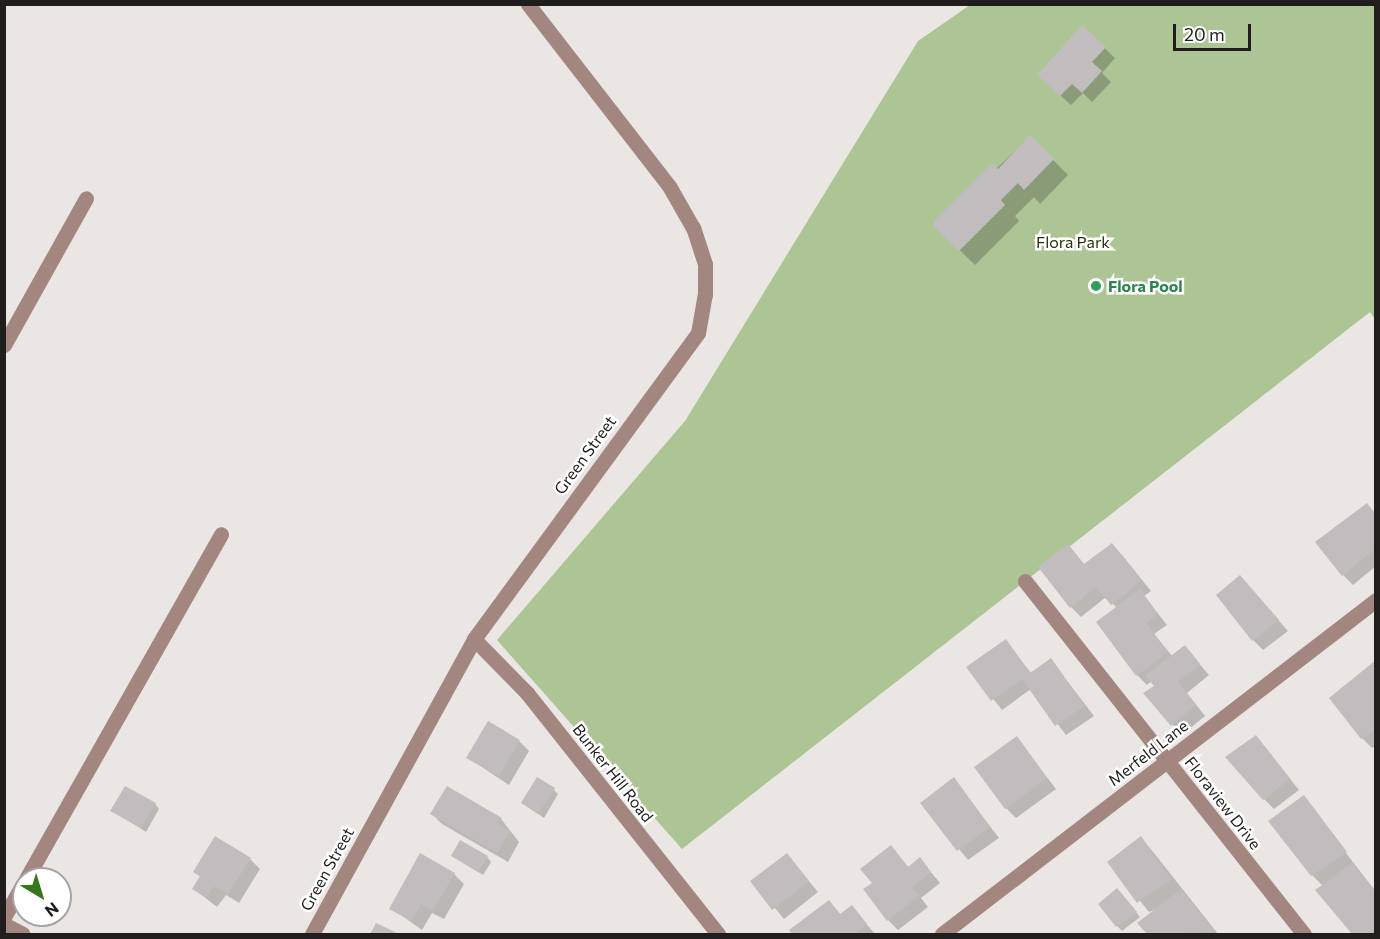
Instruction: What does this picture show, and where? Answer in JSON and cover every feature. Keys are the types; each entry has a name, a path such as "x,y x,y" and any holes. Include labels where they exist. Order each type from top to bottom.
{"street":[{"name":"Green Street","path":"312,934 474,639 698,333 705,296 705,264 699,246 669,186 528,4"},
{"path":"4,345 86,198"},
{"path":"33,867 221,534"},
{"name":"Floraview Drive","path":"1025,581 1304,934"},
{"name":"Merfeld Lane","path":"942,934 1376,600"},
{"name":"Bunker Hill Road","path":"474,639 527,693 718,934"},
{"path":"4,917 12,903"},
{"path":"4,924 23,934"}],"green space":[{"name":"Flora Park","path":"970,5 1375,5 1375,319 1370,312 682,849 497,640 685,421 918,41"}],"building":[{"path":"1082,25 1106,47 1092,62 1102,71 1082,93 1072,84 1060,96 1037,75"},
{"path":"1030,135 1054,159 1024,190 1018,183 1001,200 1005,205 959,251 933,226 934,221 992,163 998,169"},
{"path":"1367,503 1376,515 1376,548 1342,576 1315,542"},
{"path":"1112,543 1142,580 1111,605 1096,587 1070,608 1038,567 1068,544 1084,564"},
{"path":"1240,575 1279,620 1252,641 1216,595"},
{"path":"1140,589 1158,614 1146,623 1168,652 1136,676 1096,622"},
{"path":"1006,639 1030,673 1051,658 1085,706 1055,726 1022,679 991,701 966,667"},
{"path":"1185,645 1200,664 1178,682 1196,705 1171,726 1143,693 1154,686 1145,676"},
{"path":"1376,660 1376,729 1361,739 1329,698"},
{"path":"488,721 520,740 499,776 466,758"},
{"path":"1256,735 1290,779 1263,800 1225,757"},
{"path":"1017,736 1047,778 1005,809 974,767"},
{"path":"537,777 555,788 538,814 521,803"},
{"path":"954,777 990,827 957,851 920,803"},
{"path":"125,786 156,803 141,828 110,811"},
{"path":"447,786 502,818 498,824 510,831 497,853 430,814"},
{"path":"1304,795 1347,852 1311,876 1268,821"},
{"path":"215,836 251,858 228,894 215,886 206,898 192,889 200,876 193,872"},
{"path":"1141,836 1171,879 1137,903 1107,862"},
{"path":"460,840 488,856 478,872 451,856"},
{"path":"891,845 908,867 920,857 931,872 912,887 919,896 887,921 863,889 872,883 860,869"},
{"path":"420,853 455,873 433,910 421,904 411,921 389,909"},
{"path":"787,853 809,881 772,910 750,881"},
{"path":"1352,863 1376,893 1376,929 1368,934 1352,934 1315,890"},
{"path":"1117,888 1137,912 1116,927 1098,904"},
{"path":"1181,889 1215,932 1147,934 1137,923"},
{"path":"829,900 840,914 852,905 867,924 857,932 859,934 792,934 789,930"},
{"path":"376,923 399,934 370,934"}],"place":[{"name":"Flora Pool","path":"1096,286"}]}
